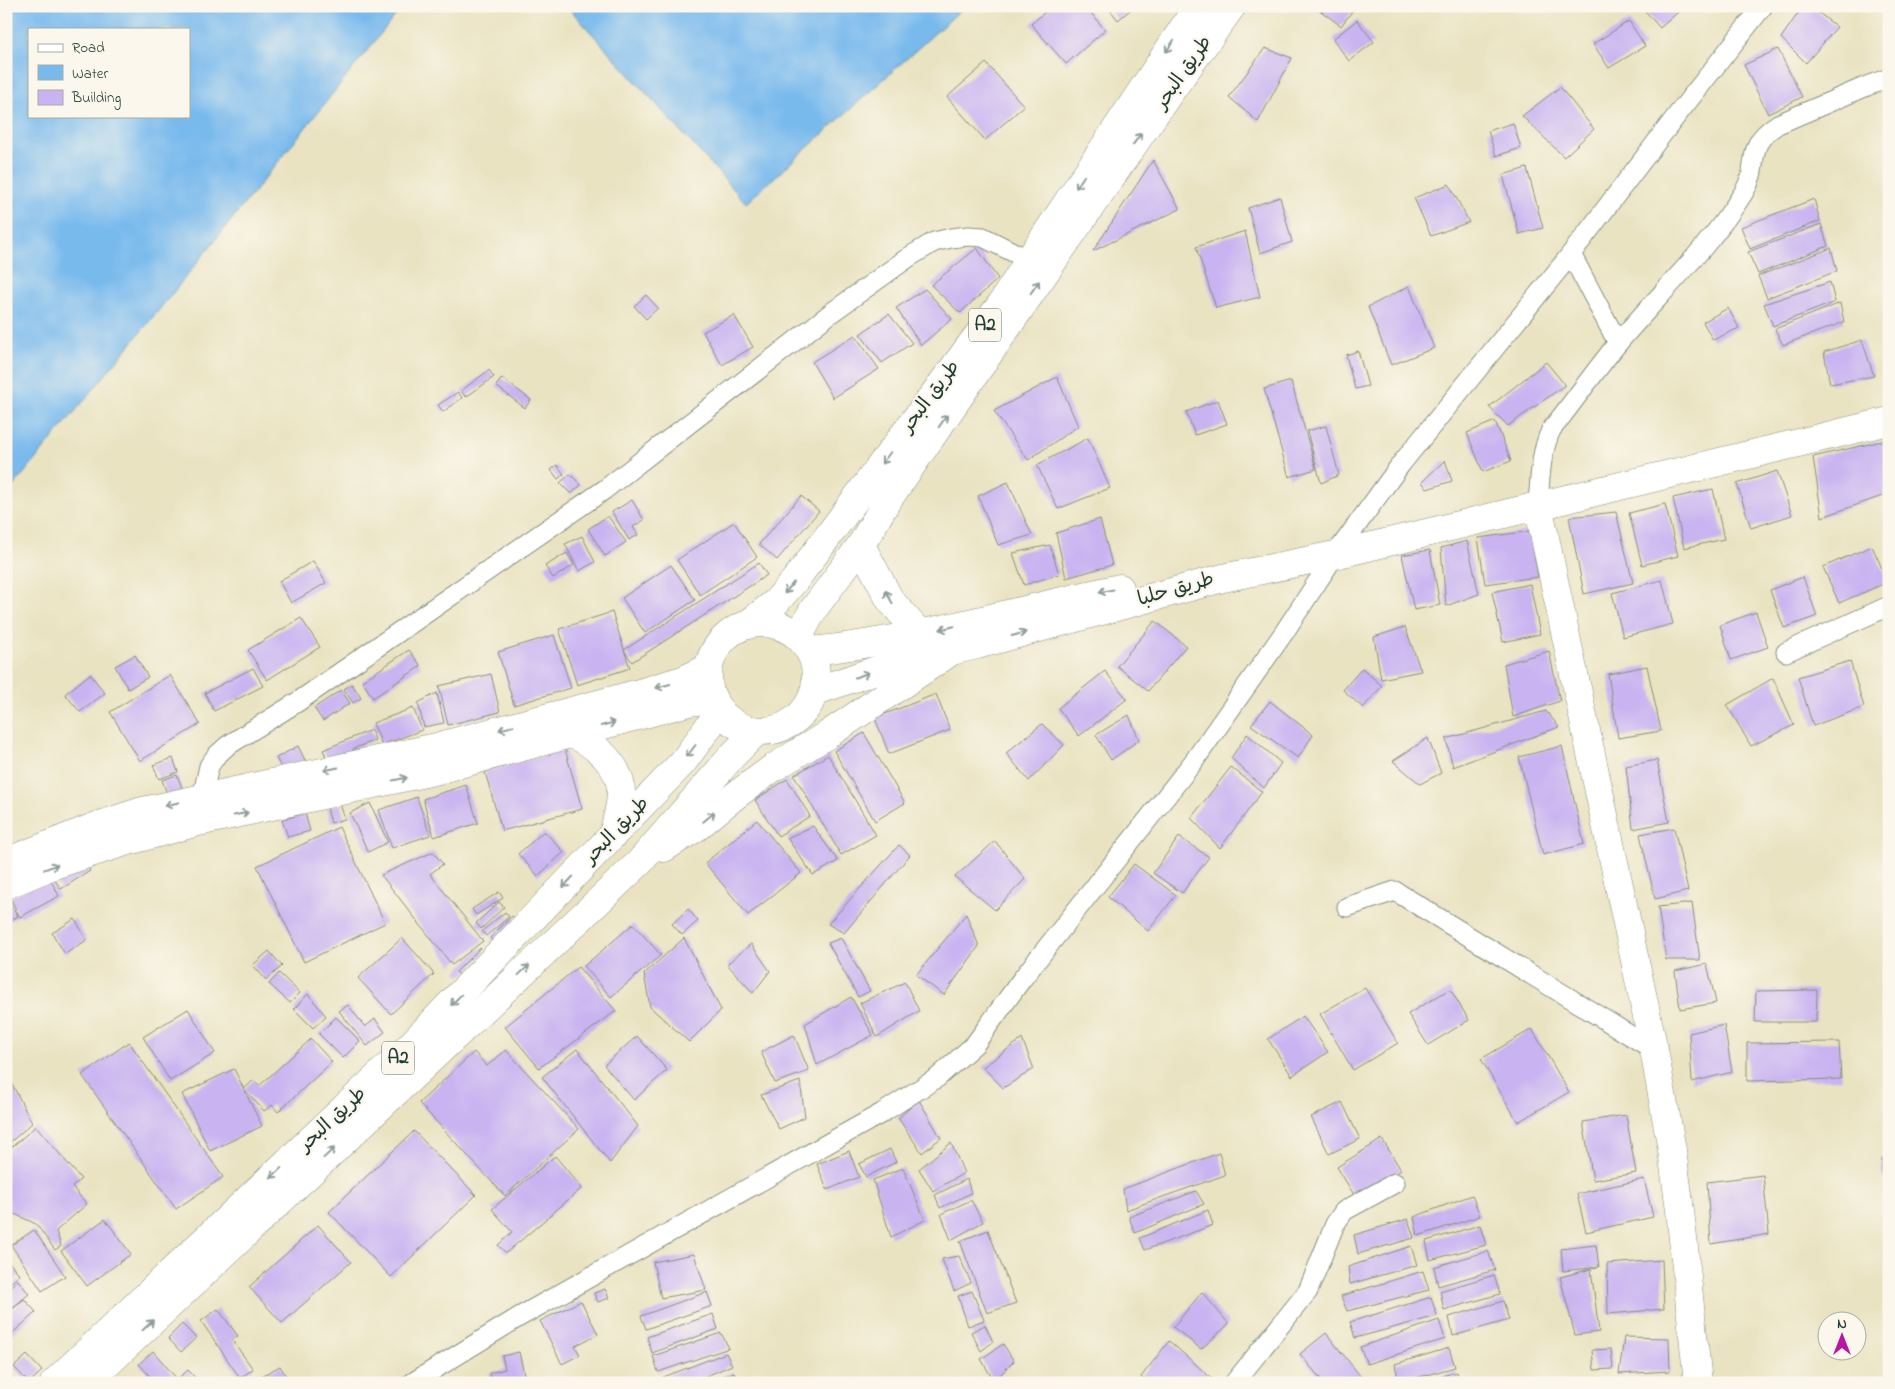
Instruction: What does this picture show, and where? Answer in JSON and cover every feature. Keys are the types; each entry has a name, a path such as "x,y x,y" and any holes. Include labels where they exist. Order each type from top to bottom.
{"main road":[{"name":"طريق البحر","path":"805,644 812,610 861,545 1010,308 1029,260 1198,6"},
{"name":"طريق البحر","path":"748,624 776,602 796,579 1010,308 1232,6"},
{"path":"1223,578 1335,555 1889,421"},
{"path":"1538,505 1654,1050 1672,1150 1680,1210 1698,1383"},
{"path":"861,545 890,600 901,615 920,634"},
{"name":"طريق حلبا","path":"805,644 852,647 920,634 1132,585 1182,578 1223,578"},
{"name":"طريق حلبا","path":"816,691 891,665 952,651 1223,578"},
{"name":"A2","path":"716,705 708,684 708,668 715,648 729,633 748,624 775,623 805,644"},
{"path":"6,885 51,866 139,812 200,810 433,759 573,734 690,702 716,705 736,725 757,731 776,730 794,722 807,708 816,691 817,671 805,644"},
{"path":"639,863 697,827 773,768 827,735 952,651"},
{"path":"433,759 683,680 708,668"},
{"name":"طريق البحر","path":"492,982 613,834 683,762 716,705"},
{"name":"طريق البحر","path":"54,1383 111,1344 412,1045 639,863 733,755 757,731"},
{"path":"573,734 588,741 601,752 614,768 621,789 619,809 613,834"},
{"path":"6,862 99,838"},
{"name":"طريق البحر","path":"87,1383 111,1344"}],"street":[{"path":"412,1383 519,1317 882,1114 937,1078 975,1044 1022,979 1194,761 1284,634 1335,555 1400,464 1571,254 1763,6"},
{"path":"1538,505 1541,463 1551,430 1618,343 1719,228 1745,191 1752,174 1756,146 1768,131 1787,120 1889,78"},
{"path":"200,810 209,766 227,746 307,696 604,490 831,313 909,257 934,242 968,236 983,237 1029,260"},
{"path":"1571,254 1618,343"},
{"path":"1786,652 1889,606"},
{"path":"1347,907 1395,891 1654,1050"},
{"path":"1234,1383 1308,1291 1335,1224 1344,1211 1395,1184"}],"water":[{"path":"6,6 403,6 172,294 6,495"},
{"path":"567,6 965,6 746,203"}],"building":[{"path":"1052,6 1085,6 1105,30 1066,64 1031,24"},
{"path":"1107,6 1135,6 1118,20"},
{"path":"1314,6 1356,6 1341,26"},
{"path":"1641,6 1685,6 1660,28"},
{"path":"1803,6 1810,6 1837,27 1806,63 1781,38"},
{"path":"1357,20 1374,42 1349,61 1333,39"},
{"path":"1629,21 1645,46 1609,68 1593,44"},
{"path":"1265,48 1292,58 1258,122 1229,97"},
{"path":"1778,49 1802,97 1768,114 1744,65"},
{"path":"986,63 1024,106 985,140 947,97"},
{"path":"1560,87 1594,129 1564,157 1522,116"},
{"path":"1513,123 1521,148 1496,156 1488,131"},
{"path":"1153,160 1180,209 1093,251"},
{"path":"1527,168 1543,228 1519,234 1503,175"},
{"path":"1449,184 1469,222 1431,236 1414,198"},
{"path":"1280,197 1292,242 1260,253 1248,208"},
{"path":"1814,199 1820,221 1750,249 1741,227"},
{"path":"1821,224 1828,246 1758,274 1748,252"},
{"path":"1245,231 1260,297 1216,308 1196,247"},
{"path":"977,248 998,279 960,313 931,285"},
{"path":"1831,248 1837,271 1767,298 1758,276"},
{"path":"1830,282 1835,302 1773,326 1764,304"},
{"path":"1409,286 1434,348 1391,365 1368,307"},
{"path":"925,289 952,319 921,345 896,308"},
{"path":"646,295 658,308 646,319 634,306"},
{"path":"1840,303 1844,322 1783,345 1775,329"},
{"path":"1728,308 1739,328 1713,340 1703,322"},
{"path":"889,314 912,343 882,363 860,334"},
{"path":"734,315 753,347 722,365 703,332"},
{"path":"855,335 879,369 833,398 812,362"},
{"path":"1862,340 1874,376 1830,384 1824,352"},
{"path":"1358,351 1368,386 1355,389 1346,355"},
{"path":"1546,362 1565,385 1508,426 1489,407"},
{"path":"489,370 494,377 466,397 461,391"},
{"path":"1057,377 1078,426 1028,460 994,411"},
{"path":"502,378 531,400 525,408 496,386"},
{"path":"1291,381 1316,469 1289,477 1264,389"},
{"path":"458,392 462,398 443,412 438,405"},
{"path":"1218,400 1227,424 1195,435 1186,412"},
{"path":"1495,421 1511,461 1483,472 1467,433"},
{"path":"1326,426 1339,475 1321,483 1307,431"},
{"path":"1088,438 1110,488 1058,509 1037,465"},
{"path":"1886,440 1888,494 1822,517 1813,457"},
{"path":"1445,460 1452,481 1427,489 1422,482"},
{"path":"557,465 564,474 558,479 551,470"},
{"path":"1777,471 1792,515 1751,528 1737,484"},
{"path":"570,474 581,485 571,494 560,483"},
{"path":"1008,482 1032,535 998,545 978,496"},
{"path":"1713,489 1724,539 1684,548 1673,498"},
{"path":"801,496 819,511 777,560 759,544"},
{"path":"632,500 644,520 633,527 638,535 629,540 612,512"},
{"path":"1665,504 1678,556 1642,565 1629,513"},
{"path":"1616,512 1633,583 1584,594 1569,517"},
{"path":"608,516 626,542 605,556 588,529"},
{"path":"1100,519 1112,565 1066,578 1056,533"},
{"path":"734,522 757,557 700,595 677,560"},
{"path":"1530,531 1538,577 1485,584 1478,538"},
{"path":"582,536 595,562 579,571 565,544"},
{"path":"1467,541 1479,594 1446,606 1441,548"},
{"path":"1050,545 1059,574 1024,585 1013,553"},
{"path":"1872,546 1888,582 1839,603 1823,567"},
{"path":"1430,550 1440,605 1414,610 1402,555"},
{"path":"567,553 574,565 553,578 545,566"},
{"path":"313,561 326,583 291,603 279,581"},
{"path":"759,563 767,575 632,662 624,650"},
{"path":"671,565 695,600 645,633 622,598"},
{"path":"1803,577 1817,616 1784,628 1770,590"},
{"path":"1662,580 1673,624 1623,637 1612,593"},
{"path":"1530,584 1540,634 1503,642 1492,592"},
{"path":"612,612 630,668 577,685 559,629"},
{"path":"1756,612 1768,647 1731,660 1720,625"},
{"path":"301,618 320,647 267,680 248,650"},
{"path":"1155,621 1186,646 1148,691 1117,666"},
{"path":"1405,627 1421,671 1381,679 1374,637"},
{"path":"554,635 571,688 514,705 498,652"},
{"path":"409,650 421,666 373,698 362,681"},
{"path":"1549,651 1560,701 1513,717 1504,664"},
{"path":"135,655 148,677 128,689 115,666"},
{"path":"1850,661 1864,707 1813,726 1798,677"},
{"path":"1647,666 1661,731 1618,738 1608,674"},
{"path":"253,668 263,686 214,711 205,693"},
{"path":"1362,668 1382,686 1363,708 1343,690"},
{"path":"1105,671 1127,699 1079,736 1058,708"},
{"path":"90,674 105,693 80,712 65,694"},
{"path":"491,674 500,712 448,725 439,686"},
{"path":"170,675 200,724 140,761 110,712"},
{"path":"1773,678 1794,725 1751,746 1727,705"},
{"path":"352,684 361,698 353,703 344,689"},
{"path":"341,690 350,703 323,721 314,708"},
{"path":"437,693 444,723 424,727 418,703"},
{"path":"936,694 950,730 889,754 875,718"},
{"path":"1270,701 1313,735 1298,758 1251,725"},
{"path":"413,708 422,730 382,745 373,723"},
{"path":"1546,711 1559,727 1453,767 1446,739"},
{"path":"1129,715 1139,740 1111,760 1096,735"},
{"path":"1042,724 1064,745 1029,781 1006,753"},
{"path":"371,730 375,740 353,749 354,764 330,766 323,750"},
{"path":"864,733 905,803 875,821 834,751"},
{"path":"1247,734 1281,763 1264,788 1231,758"},
{"path":"1428,738 1441,773 1420,784 1393,761"},
{"path":"298,746 307,764 285,775 276,758"},
{"path":"1562,746 1584,844 1543,855 1519,757"},
{"path":"565,749 582,809 502,831 485,772"},
{"path":"828,755 876,835 841,855 794,775"},
{"path":"173,758 178,772 159,779 153,765"},
{"path":"1657,760 1669,822 1633,829 1626,766"},
{"path":"1231,767 1262,792 1220,848 1191,818"},
{"path":"177,775 184,793 169,799 162,780"},
{"path":"787,779 810,816 778,836 755,800"},
{"path":"466,785 478,823 434,837 423,799"},
{"path":"417,797 430,835 392,848 379,810"},
{"path":"370,803 388,842 368,852 350,813"},
{"path":"340,804 345,819 331,823 327,808"},
{"path":"305,813 310,831 288,837 282,820"},
{"path":"757,820 801,873 748,915 705,863"},
{"path":"813,826 838,861 813,875 787,838"},
{"path":"339,827 385,923 304,962 257,866"},
{"path":"1674,828 1688,891 1655,899 1640,834"},
{"path":"544,831 564,852 538,876 518,854"},
{"path":"1179,837 1209,857 1182,893 1153,873"},
{"path":"995,841 1025,879 995,910 955,877"},
{"path":"899,845 910,855 844,933 828,924"},
{"path":"433,852 443,864 430,874 483,941 452,965 381,875"},
{"path":"83,860 90,871 61,889 54,879"},
{"path":"1134,864 1176,895 1148,931 1108,897"},
{"path":"49,877 59,896 20,917 10,898"},
{"path":"499,892 503,898 476,915 472,909"},
{"path":"6,897 18,916 6,923"},
{"path":"499,902 504,907 481,929 476,923"},
{"path":"1692,903 1700,960 1666,960 1658,907"},
{"path":"688,909 698,921 682,935 672,924"},
{"path":"505,912 509,917 486,936 482,931"},
{"path":"966,914 979,946 944,995 916,975"},
{"path":"512,916 517,921 495,943 490,938"},
{"path":"75,919 87,940 65,954 52,933"},
{"path":"633,924 661,955 611,997 584,966"},
{"path":"402,938 434,974 391,1014 358,978"},
{"path":"684,938 721,1010 689,1042 650,1007 644,974"},
{"path":"841,938 870,991 858,997 828,943"},
{"path":"751,944 770,971 753,993 727,964"},
{"path":"480,948 485,953 461,976 456,972"},
{"path":"269,951 282,966 266,980 253,965"},
{"path":"1707,964 1716,1003 1680,1009 1675,971"},
{"path":"578,967 616,1011 539,1068 505,1027"},
{"path":"279,973 300,993 290,1003 269,984"},
{"path":"905,982 919,1011 877,1037 860,1003"},
{"path":"1365,988 1398,1043 1353,1070 1320,1014"},
{"path":"1450,989 1469,1020 1428,1045 1408,1014"},
{"path":"1817,990 1816,1022 1755,1022 1756,991"},
{"path":"308,994 326,1016 313,1028 294,1009"},
{"path":"851,997 873,1035 817,1065 805,1024"},
{"path":"348,1005 365,1027 375,1019 385,1032 367,1046 339,1011"},
{"path":"188,1009 215,1053 170,1081 143,1037"},
{"path":"1303,1016 1328,1052 1292,1076 1268,1039"},
{"path":"336,1017 360,1041 343,1058 319,1034"},
{"path":"1724,1025 1732,1072 1692,1082 1689,1033"},
{"path":"1532,1029 1569,1092 1518,1122 1481,1059"},
{"path":"794,1035 809,1071 775,1083 761,1052"},
{"path":"637,1036 667,1070 634,1100 604,1065"},
{"path":"311,1039 332,1062 278,1112 272,1105 264,1111 244,1089 254,1080 259,1086"},
{"path":"1022,1039 1034,1069 1003,1088 983,1067"},
{"path":"129,1042 223,1177 176,1209 82,1075"},
{"path":"1839,1042 1841,1079 1747,1081 1747,1043"},
{"path":"577,1049 638,1126 610,1163 542,1077"},
{"path":"506,1050 579,1129 505,1196 419,1103 474,1052 487,1066"},
{"path":"234,1069 262,1126 210,1151 182,1094"},
{"path":"9,1078 32,1123 6,1146 6,1080"},
{"path":"800,1081 805,1117 779,1129 761,1095"},
{"path":"919,1100 941,1138 922,1153 898,1118"},
{"path":"1342,1102 1360,1139 1329,1154 1311,1117"},
{"path":"1626,1115 1636,1173 1593,1180 1583,1122"},
{"path":"36,1126 81,1179 72,1187 87,1204 56,1231 61,1246 55,1250 36,1224 6,1210 6,1152"},
{"path":"414,1131 476,1195 391,1277 329,1212"},
{"path":"1382,1139 1401,1170 1356,1198 1337,1167"},
{"path":"951,1143 964,1173 933,1191 919,1169"},
{"path":"890,1149 896,1162 866,1177 859,1164"},
{"path":"849,1151 859,1177 827,1190 817,1164"},
{"path":"1219,1153 1225,1175 1126,1210 1123,1189"},
{"path":"555,1156 582,1188 506,1253 498,1245 512,1232 492,1209"},
{"path":"1882,1159 1889,1159 1889,1176 1882,1176"},
{"path":"903,1168 925,1220 891,1237 873,1180"},
{"path":"1763,1175 1769,1234 1711,1244 1707,1182"},
{"path":"967,1179 971,1193 940,1208 935,1195"},
{"path":"1644,1179 1653,1217 1586,1232 1577,1194"},
{"path":"1196,1191 1204,1204 1135,1233 1129,1217"},
{"path":"1472,1195 1480,1216 1418,1236 1414,1217"},
{"path":"971,1200 983,1222 951,1240 941,1214"},
{"path":"1208,1210 1213,1225 1145,1250 1140,1238"},
{"path":"105,1219 131,1254 87,1286 61,1251"},
{"path":"1408,1219 1414,1238 1358,1254 1354,1235"},
{"path":"318,1225 351,1262 282,1323 249,1287"},
{"path":"1480,1225 1486,1245 1430,1260 1426,1241"},
{"path":"34,1230 65,1276 42,1291 11,1245"},
{"path":"988,1230 1016,1303 987,1313 960,1241"},
{"path":"1596,1245 1599,1267 1563,1271 1561,1249"},
{"path":"1411,1246 1417,1265 1350,1284 1348,1267"},
{"path":"1488,1251 1495,1270 1438,1286 1434,1267"},
{"path":"694,1254 706,1290 661,1298 653,1262"},
{"path":"959,1256 971,1283 954,1291 942,1259"},
{"path":"1662,1260 1664,1309 1608,1314 1607,1264"},
{"path":"8,1261 20,1275 6,1287 6,1262"},
{"path":"1591,1269 1599,1332 1575,1335 1560,1277"},
{"path":"1423,1271 1429,1290 1347,1311 1341,1296"},
{"path":"1494,1275 1500,1294 1444,1310 1440,1291"},
{"path":"18,1280 29,1294 6,1313 6,1290"},
{"path":"605,1289 609,1298 598,1302 594,1293"},
{"path":"972,1291 984,1320 968,1326 958,1296"},
{"path":"707,1292 712,1306 646,1329 641,1316"},
{"path":"1202,1292 1229,1324 1201,1349 1173,1327"},
{"path":"1431,1297 1437,1316 1355,1338 1350,1322"},
{"path":"24,1299 36,1312 6,1339 6,1315"},
{"path":"581,1301 598,1334 575,1346 580,1355 562,1364 540,1321"},
{"path":"1503,1301 1509,1320 1453,1336 1449,1317"},
{"path":"218,1309 238,1336 232,1340 253,1369 240,1378 201,1321"},
{"path":"713,1314 718,1329 652,1353 647,1337"},
{"path":"1439,1320 1445,1339 1367,1364 1360,1347"},
{"path":"182,1324 196,1338 181,1352 168,1338"},
{"path":"985,1325 993,1342 981,1351 971,1332"},
{"path":"721,1333 729,1348 658,1372 653,1356"},
{"path":"1326,1333 1364,1383 1324,1383 1300,1354"},
{"path":"1624,1337 1669,1338 1670,1371 1619,1374"},
{"path":"1169,1341 1217,1383 1147,1383 1141,1377"},
{"path":"1003,1344 1014,1361 994,1381 981,1359"},
{"path":"1449,1348 1455,1367 1399,1383 1395,1364"},
{"path":"1611,1349 1613,1369 1594,1370 1592,1350"},
{"path":"153,1351 177,1379 188,1370 200,1383 156,1383 139,1364"},
{"path":"519,1352 526,1383 492,1383 489,1373 505,1369 502,1356"},
{"path":"726,1353 732,1365 690,1383 663,1383 661,1378"},
{"path":"27,1355 42,1371 29,1383 14,1367"},
{"path":"280,1366 289,1381 261,1383 258,1378"},
{"path":"734,1372 738,1383 706,1383"},
{"path":"1456,1372 1459,1383 1421,1383 1421,1382"}]}
